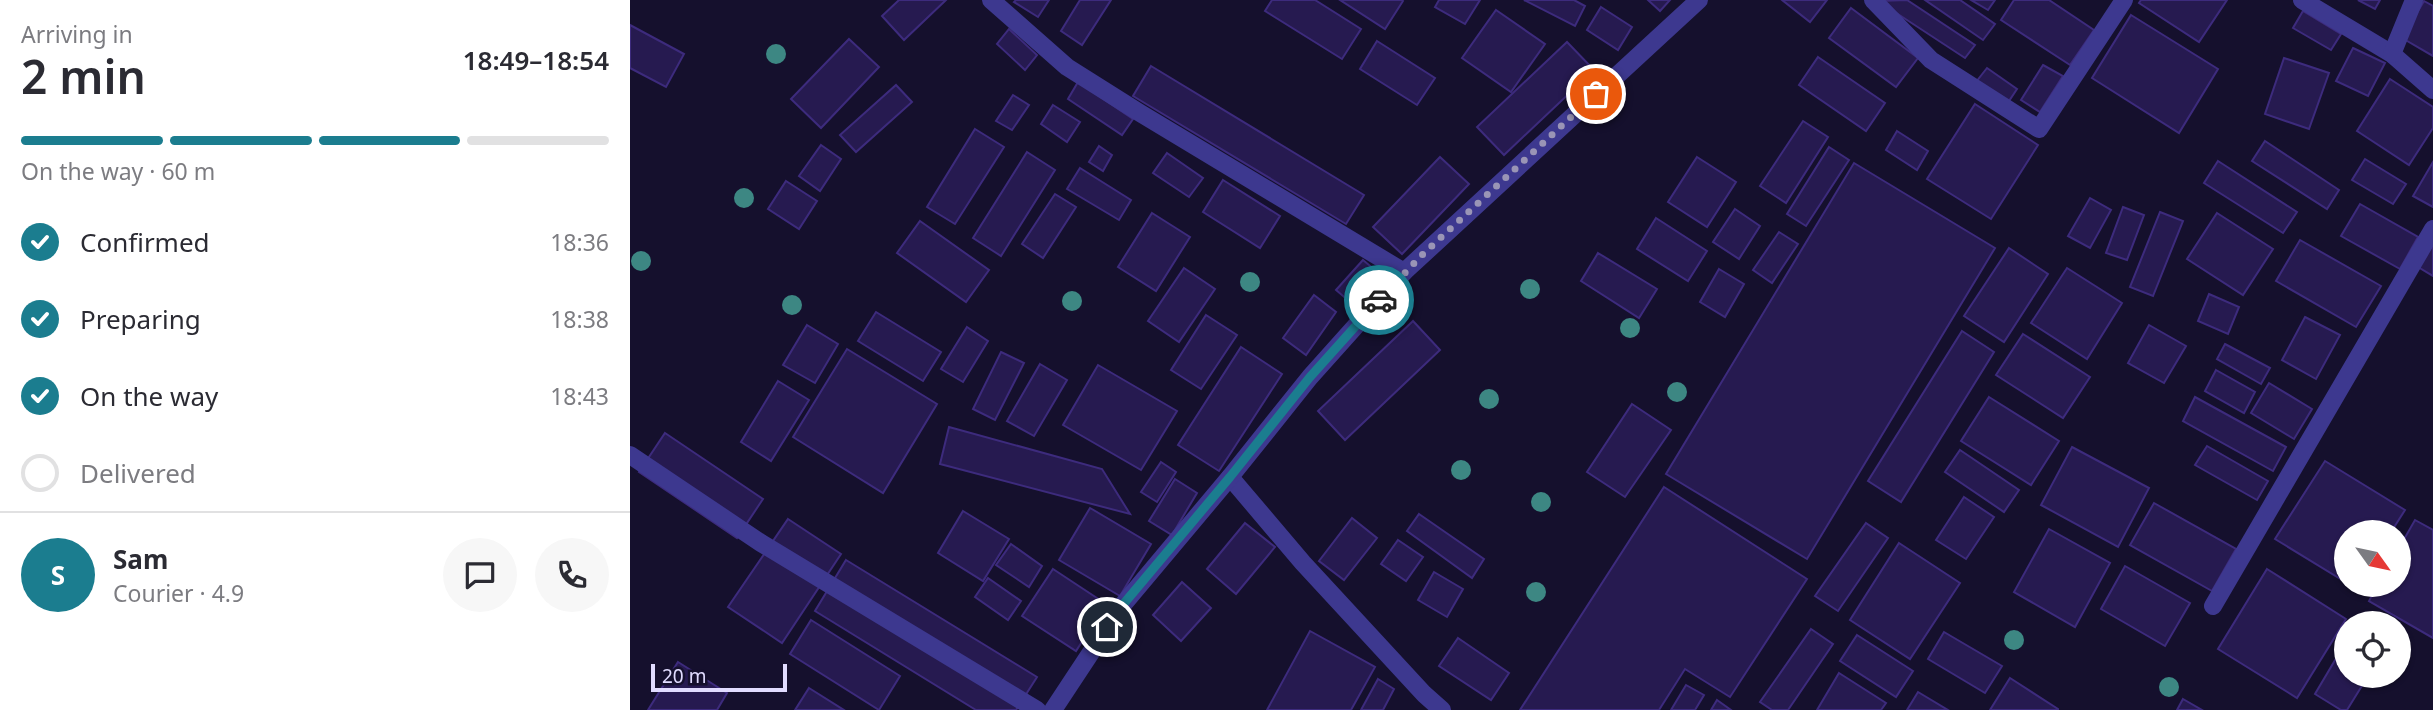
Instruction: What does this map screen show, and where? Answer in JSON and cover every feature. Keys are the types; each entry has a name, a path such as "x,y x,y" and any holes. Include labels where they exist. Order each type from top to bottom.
{"street":[{"path":"991,0 1067,67 1405,272"},
{"path":"1053,710 1121,607 1310,377 1405,272 1699,0"},
{"path":"1873,0 1931,60 2039,129 2124,0"},
{"path":"2302,0 2392,54 2433,90"},
{"path":"2392,54 2414,0"},
{"path":"2213,606 2433,229"},
{"path":"631,458 761,543 1037,710"},
{"path":"1230,477 1303,563 1442,710"}],"building":[{"path":"899,0 946,0 904,40 882,16"},
{"path":"1049,0 1038,17 1014,2"},
{"path":"1080,0 1111,0 1082,45 1061,31"},
{"path":"1272,0 1315,0 1361,29 1342,59 1265,11"},
{"path":"1340,0 1402,0 1403,1 1385,29"},
{"path":"1439,0 1480,0 1465,24 1435,7"},
{"path":"1524,0 1574,0 1585,6 1575,26"},
{"path":"1648,0 1670,0 1660,11"},
{"path":"1782,0 1827,0 1810,22"},
{"path":"1907,0 1975,45 1965,58 1878,1"},
{"path":"1925,0 1960,0 1995,24 1983,40"},
{"path":"1971,0 1995,0 1988,10"},
{"path":"2014,0 2049,0 2094,30 2070,65 2001,20"},
{"path":"2141,0 2227,0 2199,42 2139,3"},
{"path":"2358,0 2380,0 2375,9"},
{"path":"2424,1 2433,6 2433,56 2402,38"},
{"path":"1601,7 1632,27 1618,50 1587,30"},
{"path":"1851,8 1918,58 1896,87 1829,38"},
{"path":"1496,10 1545,44 1511,92 1462,58"},
{"path":"2303,11 2341,34 2331,50 2293,28"},
{"path":"2131,15 2218,69 2179,133 2092,78"},
{"path":"630,25 684,54 666,87 630,68"},
{"path":"1009,29 1037,55 1025,70 997,44"},
{"path":"849,39 879,67 821,128 791,99"},
{"path":"1377,41 1435,78 1417,105 1360,69"},
{"path":"1567,42 1594,70 1504,155 1477,127"},
{"path":"2353,48 2385,63 2368,96 2336,81"},
{"path":"1818,57 1885,103 1866,131 1799,85"},
{"path":"2284,58 2329,73 2309,129 2265,114"},
{"path":"2043,65 2063,76 2040,112 2021,100"},
{"path":"1151,66 1364,195 1346,224 1133,96"},
{"path":"1987,68 2017,89 2007,104 1976,82"},
{"path":"2390,79 2433,107 2433,128 2409,165 2357,131"},
{"path":"1078,82 1133,119 1122,135 1068,99"},
{"path":"896,85 912,102 856,152 840,135"},
{"path":"1013,95 1029,105 1012,130 996,121"},
{"path":"1975,104 2038,145 1991,219 1927,179"},
{"path":"1053,105 1080,122 1067,142 1041,124"},
{"path":"1803,121 1828,137 1786,203 1760,186"},
{"path":"975,129 1004,147 955,224 927,207"},
{"path":"1897,131 1928,151 1917,170 1886,150"},
{"path":"2265,141 2339,190 2327,209 2252,161"},
{"path":"821,145 841,159 820,191 799,176"},
{"path":"1099,146 1112,155 1103,171 1089,162"},
{"path":"1829,147 1849,160 1806,226 1787,214"},
{"path":"1027,152 1055,170 1001,256 973,238"},
{"path":"1167,153 1203,178 1189,197 1153,173"},
{"path":"1440,157 1469,184 1402,254 1373,227"},
{"path":"1697,157 1736,182 1707,227 1668,202"},
{"path":"2365,159 2406,184 2393,204 2352,180"},
{"path":"2218,161 2297,212 2283,233 2204,183"},
{"path":"2433,162 2433,207 2413,196"},
{"path":"1854,163 1995,248 1807,559 1666,474"},
{"path":"1080,168 1131,200 1119,220 1067,189"},
{"path":"1223,180 1280,216 1260,248 1203,212"},
{"path":"786,181 817,201 799,229 768,209"},
{"path":"1055,194 1076,207 1043,258 1022,244"},
{"path":"2090,198 2111,210 2090,248 2068,236"},
{"path":"2360,204 2418,237 2400,269 2341,236"},
{"path":"2123,207 2144,215 2127,260 2106,253"},
{"path":"1735,209 1760,226 1739,259 1713,242"},
{"path":"2160,212 2183,221 2153,296 2130,287"},
{"path":"1152,213 1190,237 1156,291 1118,267"},
{"path":"2217,213 2273,249 2243,295 2187,259"},
{"path":"1656,218 1707,251 1688,281 1637,249"},
{"path":"920,221 989,270 966,302 897,253"},
{"path":"1779,232 1798,244 1772,283 1753,270"},
{"path":"2300,240 2381,286 2356,327 2276,281"},
{"path":"2433,244 2433,276 2418,267"},
{"path":"2009,248 2048,274 2004,342 1964,316"},
{"path":"1598,253 1657,289 1639,318 1581,281"},
{"path":"1363,260 1382,276 1356,307 1336,290"},
{"path":"1184,268 1215,289 1179,342 1148,321"},
{"path":"2067,268 2122,303 2087,359 2031,323"},
{"path":"1719,269 1744,284 1725,317 1700,302"},
{"path":"2209,294 2239,307 2228,334 2198,321"},
{"path":"1314,295 1336,312 1306,355 1283,338"},
{"path":"876,312 941,352 923,381 858,341"},
{"path":"1206,315 1237,335 1201,389 1171,370"},
{"path":"2305,317 2340,335 2316,379 2282,360"},
{"path":"1413,321 1440,350 1345,440 1318,411"},
{"path":"807,325 838,344 815,383 783,365"},
{"path":"2149,325 2186,346 2164,383 2128,363"},
{"path":"967,327 988,341 963,382 941,369"},
{"path":"1962,331 1994,352 1901,502 1868,481"},
{"path":"2023,334 2090,377 2063,418 1996,375"},
{"path":"2225,344 2270,368 2261,384 2217,359"},
{"path":"1241,347 1282,374 1219,471 1178,445"},
{"path":"847,349 937,404 883,493 793,437"},
{"path":"1001,352 1024,363 995,420 973,409"},
{"path":"1040,364 1067,380 1034,436 1007,421"},
{"path":"1098,365 1177,411 1141,470 1063,425"},
{"path":"2216,370 2255,392 2244,413 2205,391"},
{"path":"778,381 809,400 771,461 741,442"},
{"path":"2269,383 2312,409 2294,439 2251,413"},
{"path":"1989,397 2059,441 2031,485 1961,441"},
{"path":"2195,397 2286,447 2273,471 2183,421"},
{"path":"1632,404 1671,430 1625,497 1587,472"},
{"path":"949,427 1102,469 1130,514 940,464"},
{"path":"665,433 763,499 737,538 639,472"},
{"path":"2207,446 2268,481 2257,500 2195,465"},
{"path":"2072,447 2149,488 2118,547 2041,505"},
{"path":"1960,450 2019,490 2004,512 1945,472"},
{"path":"2325,461 2405,510 2399,520 2334,520 2334,575 2275,539"},
{"path":"1161,462 1176,472 1157,502 1141,492"},
{"path":"1175,479 1197,493 1172,535 1149,521"},
{"path":"1664,487 1807,579 1730,697 1685,669 1659,710 1520,710"},
{"path":"1964,497 1994,517 1966,559 1936,540"},
{"path":"2154,503 2236,549 2212,591 2130,545"},
{"path":"1090,508 1151,544 1120,596 1059,560"},
{"path":"963,511 1009,539 983,581 938,553"},
{"path":"1419,514 1484,559 1472,578 1407,531"},
{"path":"1352,518 1377,538 1344,580 1319,561"},
{"path":"788,519 841,554 782,643 728,607"},
{"path":"2415,520 2433,530 2433,638 2411,625 2411,611 2386,611 2369,601 2371,597 2412,597 2412,525"},
{"path":"1245,523 1275,547 1236,594 1207,569"},
{"path":"1866,523 1888,538 1838,611 1815,596"},
{"path":"2049,529 2110,563 2075,627 2014,592"},
{"path":"1398,540 1423,557 1406,581 1381,564"},
{"path":"1899,543 1960,583 1910,659 1850,620"},
{"path":"1011,544 1042,566 1029,587 996,565"},
{"path":"846,560 1037,677 1016,710 976,710 815,611"},
{"path":"2125,566 2190,603 2165,646 2101,609"},
{"path":"1053,569 1106,604 1076,651 1022,616"},
{"path":"2267,569 2334,611 2334,638 2297,698 2218,649"},
{"path":"1434,572 1463,589 1447,617 1418,600"},
{"path":"988,578 1021,601 1008,620 975,597"},
{"path":"1182,582 1211,608 1181,641 1153,615"},
{"path":"811,620 900,676 879,710 790,654"},
{"path":"1811,629 1833,644 1788,710 1772,710 1760,702"},
{"path":"1310,631 1375,667 1351,710 1267,710"},
{"path":"1944,632 2002,666 1985,693 1928,659"},
{"path":"1857,635 1913,671 1896,697 1840,661"},
{"path":"1458,638 1509,673 1491,700 1439,666"},
{"path":"678,662 727,693 717,710 648,710"},
{"path":"2334,662 2334,688 2361,688 2347,710 2341,710 2315,694"},
{"path":"1839,673 1886,703 1881,710 1817,710"},
{"path":"2010,678 2058,709 2058,710 1990,710"},
{"path":"1378,679 1394,689 1383,710 1361,710"},
{"path":"1686,685 1704,695 1695,710 1671,710"},
{"path":"809,688 844,710 795,710"},
{"path":"1918,692 1948,710 1907,710"},
{"path":"2183,699 2202,710 2177,710"},
{"path":"1717,700 1731,710 1711,710"}],"way so far":[{"path":"1379,300 1422,255 1596,94"}],"route":[{"path":"1107,627 1310,377 1379,300"}]}
